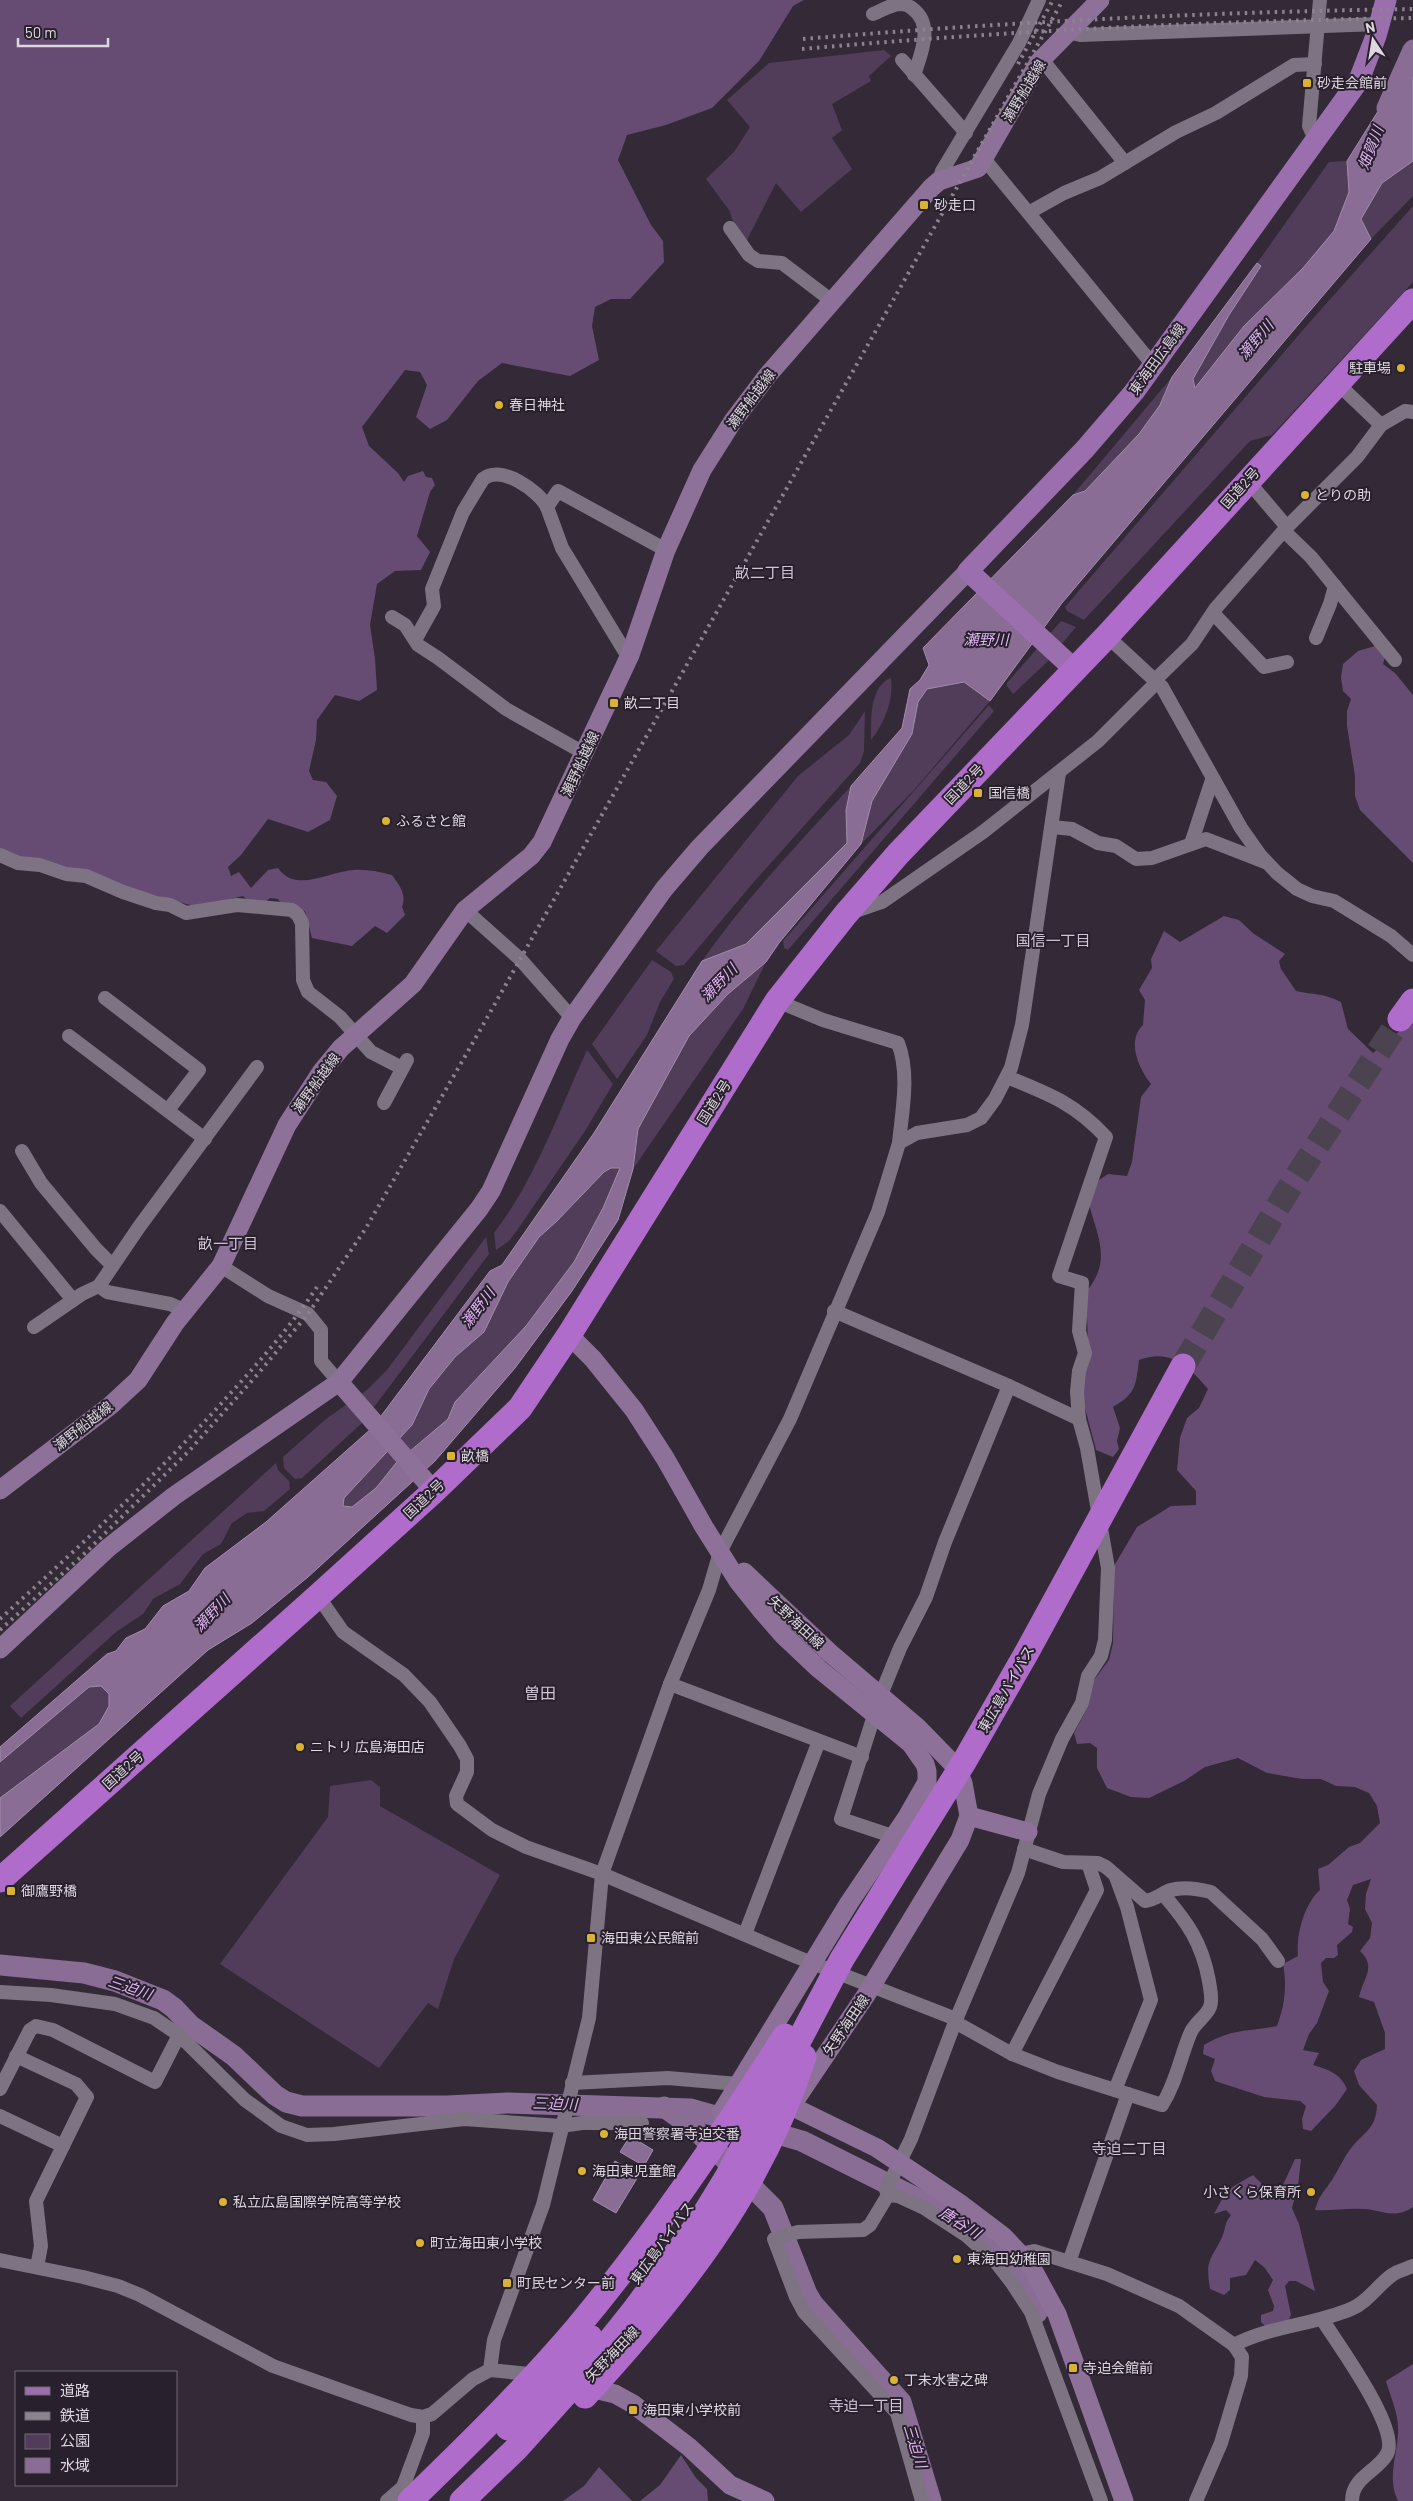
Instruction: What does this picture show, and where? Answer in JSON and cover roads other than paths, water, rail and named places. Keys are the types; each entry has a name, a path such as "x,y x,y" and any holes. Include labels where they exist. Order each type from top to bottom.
{"highway":[{"name":"国道2号","path":"0,1880 318,1596 428,1484 520,1408 569,1335 777,1002 845,915 1066,661 1107,636 1247,480 1413,301"},
{"name":"東広島バイパス","path":"433,2501 548,2388 651,2259 709,2175 818,2004 892,1878 964,1762 1022,1661 1183,1366"},
{"path":"410,2501 516,2396 576,2328 670,2208 892,1878"},
{"path":"484,2501 571,2411 657,2315 709,2246 742,2195 766,2152 783,2116 822,2006 892,1878"},
{"name":"東広島バイパス","path":"463,2501 517,2448 580,2378 635,2309 700,2221 732,2169 818,2004"}],"main road":[{"name":"瀬野船越線","path":"0,1490 126,1393 138,1380 184,1310 222,1266 287,1125 330,1060 413,984 465,910 532,856 552,823 630,655 666,550 702,470 732,422 767,376 939,181 978,168 985,160 1026,82 1039,62 1100,0"},
{"name":"東海田広島線","path":"971,574 1085,449 1134,392 1315,139 1340,110 1359,80 1386,0"},
{"path":"0,1649 108,1548 160,1507 344,1388 491,1191 560,1039 572,1018 664,889 700,847 971,574 1066,661"},
{"name":"矢野海田線","path":"569,1335 593,1359 634,1410 665,1458 720,1552 877,1706 920,1754 925,1764 927,1782"},
{"path":"344,1388 428,1484"},
{"name":"矢野海田線","path":"463,2501 581,2386 662,2300 741,2188 787,2114 871,1987 960,1840 969,1816 962,1783 956,1767 938,1747 877,1706"},
{"path":"425,2501 551,2378 598,2315 849,1903 895,1837 927,1782 937,1776 950,1773 962,1783"},
{"path":"969,1816 1026,1841"},
{"path":"787,2114 877,2148 896,2170 976,2215 1003,2236 1020,2254 1032,2268 1057,2314 1124,2501"},
{"path":"551,2378 614,2394 633,2404 689,2447 730,2485 766,2501"}],"street":[{"path":"939,181 942,171 1019,43 1039,0"},
{"path":"1315,139 1309,126 1320,0"},
{"path":"873,14 897,4 907,4 916,11 924,24 924,46 914,75"},
{"path":"1068,32 1080,35 1379,24"},
{"path":"902,60 966,133"},
{"path":"1039,62 1048,67 1125,163"},
{"path":"1030,212 1064,193 1100,178 1176,132 1216,113 1294,65 1315,64"},
{"path":"985,160 1030,212 1153,365"},
{"path":"730,228 749,255 758,262 782,263 832,301"},
{"path":"1337,383 1381,425"},
{"path":"845,915 882,902 982,832 1098,741 1192,644 1213,613 1286,529 1357,458 1381,425 1405,411 1413,412"},
{"path":"415,640 434,606 432,589 463,512 483,479 487,476 498,476 523,483 543,499 562,548 620,643 630,655"},
{"path":"1247,480 1395,660"},
{"path":"547,507 558,491 666,550"},
{"path":"1316,638 1335,586"},
{"path":"1213,613 1264,667 1287,662"},
{"path":"392,617 405,625 418,645 506,709 584,753"},
{"path":"1107,636 1156,681 1166,695 1212,780 1241,828 1267,863 1297,889 1312,896 1334,901 1391,936 1413,955"},
{"path":"899,1143 917,1133 967,1125 981,1118 1007,1077 1022,1025 1041,906 1044,862 1052,827 1059,773"},
{"path":"1191,844 1212,780"},
{"path":"1052,827 1072,829 1098,843 1116,846 1136,859 1152,858 1206,839 1267,863"},
{"path":"0,856 18,862 40,865 66,874 86,876 124,892 156,903 170,905 186,913 237,905 292,910 298,915 302,923 304,986 308,992 340,1017 371,1052 405,1064 384,1104"},
{"path":"465,910 520,959 572,1018"},
{"path":"105,998 199,1070 168,1110"},
{"path":"490,2370 494,2340 543,2205 562,2121 589,2018 602,1874 670,1684 709,1590 720,1552 790,1419 834,1311 878,1212 899,1143 904,1095 903,1056 898,1043 823,1020 777,1002"},
{"path":"69,1036 205,1139"},
{"path":"34,1328 73,1300 99,1286 112,1265 257,1067"},
{"path":"922,2501 897,2413 804,2312 774,2239 791,2233 863,2230 870,2225 912,2139 956,2021 1018,1873 1039,1794 1062,1739 1082,1703 1088,1676 1101,1656 1105,1640 1108,1568 1087,1448 1079,1419 1077,1392 1079,1371 1085,1353 1079,1331 1082,1283 1059,1276 1106,1137 1087,1117 1073,1107 1047,1093 1007,1077"},
{"path":"22,1151 41,1183 112,1265"},
{"path":"0,1211 73,1300"},
{"path":"222,1266 268,1296 308,1314 321,1330 321,1361 344,1388"},
{"path":"99,1286 107,1292 170,1304 184,1310"},
{"path":"834,1311 1009,1386 1079,1419"},
{"path":"895,1837 841,1820 877,1706 900,1648 926,1597 945,1542 1009,1386"},
{"path":"318,1596 343,1632 404,1675 430,1702 467,1759 467,1772 456,1800 462,1810 492,1830 526,1847 602,1874 812,1963 956,2021 1012,2054 1058,2072 1162,2105 1172,2086 1190,2035 1196,2023 1210,2008 1212,1998 1200,1945 1187,1922 1163,1894"},
{"path":"670,1684 862,1758"},
{"path":"745,1934 819,1741"},
{"path":"1026,1841 1063,1862 1098,1864 1114,1874 1145,1901 1171,1890 1185,1888 1211,1892 1262,1939 1278,1961"},
{"path":"1012,2054 1097,1890 1088,1863"},
{"path":"1069,2262 1151,2000 1128,1907 1114,1874"},
{"path":"0,1992 51,1995 115,2004 154,2018 179,2034 245,2100 281,2126 306,2135 334,2134 464,2120 642,2123"},
{"path":"0,2088 30,2030 36,2026 53,2030 155,2082 179,2034"},
{"path":"16,2056 76,2084 87,2098 36,2201 41,2246 37,2267"},
{"path":"571,2086 668,2078 738,2084 787,2114"},
{"path":"0,2116 63,2146"},
{"path":"887,2193 924,2208 967,2236 995,2261 1012,2283 1031,2312 1101,2501"},
{"path":"1020,2254 1034,2251 1107,2274 1179,2306 1234,2345 1242,2357 1241,2376 1221,2443 1196,2501"},
{"path":"0,2260 118,2286 147,2299 273,2366 411,2415 423,2417 432,2414 474,2379 490,2370 526,2372 551,2378"},
{"path":"1234,2345 1248,2338 1322,2319 1354,2308 1369,2298 1393,2274 1413,2266"},
{"path":"1322,2319 1372,2396 1390,2444 1387,2454 1358,2481 1352,2501"},
{"path":"387,2501 403,2487 423,2433 423,2417"}],"water":[{"name":"瀬野川","path":"1413,75 1413,161 1382,183 1361,219 1371,239 1062,603 990,701 964,682 927,689 918,702 912,734 872,801 861,844 779,943 766,962 728,994 689,1036 638,1129 633,1169 618,1220 572,1291 515,1368 435,1461 308,1577 252,1623 208,1650 0,1837 0,1798 99,1724 109,1706 109,1694 101,1686 89,1687 0,1762 0,1747 107,1654 116,1651 126,1638 145,1629 163,1606 189,1591 205,1568 266,1522 372,1428 490,1271 502,1265 594,1133 702,961 746,944 847,843 846,810 851,786 902,728 910,689 920,680 929,665 923,648 1073,495 1085,491 1139,434 1160,405 1172,377 1257,263 1261,266 1229,315 1193,379 1195,388 1244,326 1303,268 1334,231 1349,192 1347,161 1395,84","holes":["611,1168 620,1168 603,1208 574,1262 526,1326 455,1402 448,1419 396,1463 376,1488 352,1507 343,1506 344,1498 412,1425 429,1389 455,1357 484,1332 508,1282 539,1237 604,1172"]},
{"path":"630,2136 653,2150 644,2166 620,2152"},
{"path":"615,2161 639,2175 616,2213 593,2200"}],"waterway":[{"name":"畑賀川","path":"1387,108 1413,50"},
{"name":"三迫川","path":"0,1965 84,1973 115,1981 163,2000 174,2008 190,2025 234,2056 275,2095 286,2102 302,2106 447,2106 508,2103 691,2109 802,2141 958,2219 1004,2261 1022,2285 1037,2313"},
{"name":"三迫川","path":"664,2107 696,2130 773,2208 807,2294 813,2304 901,2402 931,2501"}],"tunnel":[{"path":"1183,1366 1286,1193 1400,1019"}],"railway":[{"path":"1018,64 1053,0"},
{"path":"0,1630 84,1554 188,1452 257,1375 308,1314 366,1228 479,1032 1063,0"},
{"path":"803,39 1108,19 1413,9"},
{"path":"802,49 1108,28 1413,18"},
{"path":"0,1619 174,1454 252,1370 297,1316 317,1287"}],"place":[{"name":"砂走会館前","path":"1307,83"},
{"name":"砂走口","path":"924,205"},
{"name":"駐車場","path":"1401,368"},
{"name":"春日神社","path":"499,405"},
{"name":"とりの助","path":"1305,495"},
{"name":"畝二丁目","path":"614,703"},
{"name":"国信橋","path":"978,793"},
{"name":"ふるさと館","path":"386,821"},
{"name":"畝橋","path":"451,1456"},
{"name":"ニトリ 広島海田店","path":"300,1747"},
{"name":"御鷹野橋","path":"11,1891"},
{"name":"海田東公民館前","path":"591,1938"},
{"name":"海田警察署寺迫交番","path":"604,2134"},
{"name":"海田東児童館","path":"582,2171"},
{"name":"小さくら保育所","path":"1311,2192"},
{"name":"私立広島国際学院高等学校","path":"223,2202"},
{"name":"町立海田東小学校","path":"420,2243"},
{"name":"東海田幼稚園","path":"957,2259"},
{"name":"町民センター前","path":"507,2283"},
{"name":"寺迫会館前","path":"1073,2368"},
{"name":"丁未水害之碑","path":"894,2380"},
{"name":"海田東小学校前","path":"633,2410"}],"district":[{"name":"畝二丁目","path":"765,573"},
{"name":"国信一丁目","path":"1053,941"},
{"name":"畝一丁目","path":"228,1244"},
{"name":"曽田","path":"540,1693"},
{"name":"寺迫二丁目","path":"1129,2149"},
{"name":"寺迫一丁目","path":"866,2406"}],"water label":[{"name":"唐谷川","path":"960,2223"}]}
